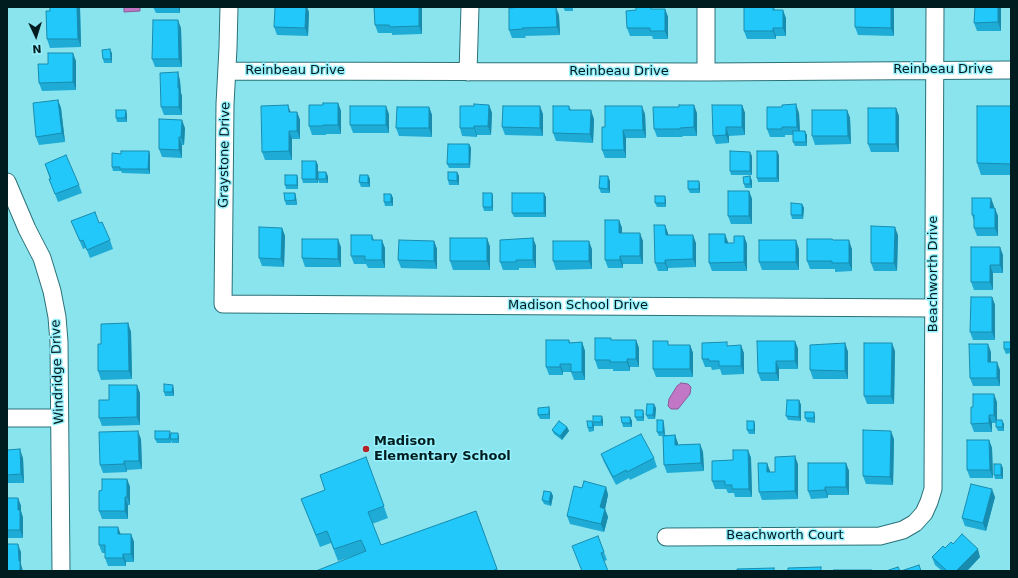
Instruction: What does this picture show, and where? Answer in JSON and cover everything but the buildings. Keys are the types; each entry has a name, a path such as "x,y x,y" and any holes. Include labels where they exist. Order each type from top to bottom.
{"street":[{"name":"Graystone Drive","path":"223,304 225,104 229,7"},
{"path":"468,72 470,7"},
{"path":"706,7 706,72"},
{"name":"Beachworth Drive","path":"904,530 915,523 924,514 933,489 936,7"},
{"name":"Reinbeau Drive","path":"227,71 706,72 1011,70"},
{"name":"Windridge Drive","path":"7,182 27,229 42,258 52,291 57,318 59,342 61,571"},
{"name":"Madison School Drive","path":"223,304 933,308"},
{"path":"7,418 59,418"},
{"name":"Beachworth Court","path":"666,537 880,536 904,530"}],"shaded area":[{"path":"124,7 140,7 140,11 124,12"},
{"path":"681,383 688,384 691,387 690,394 678,409 671,409 668,406 669,399 677,386"}],"place":[{"name":"Madison Elementary School","path":"366,449"}]}
